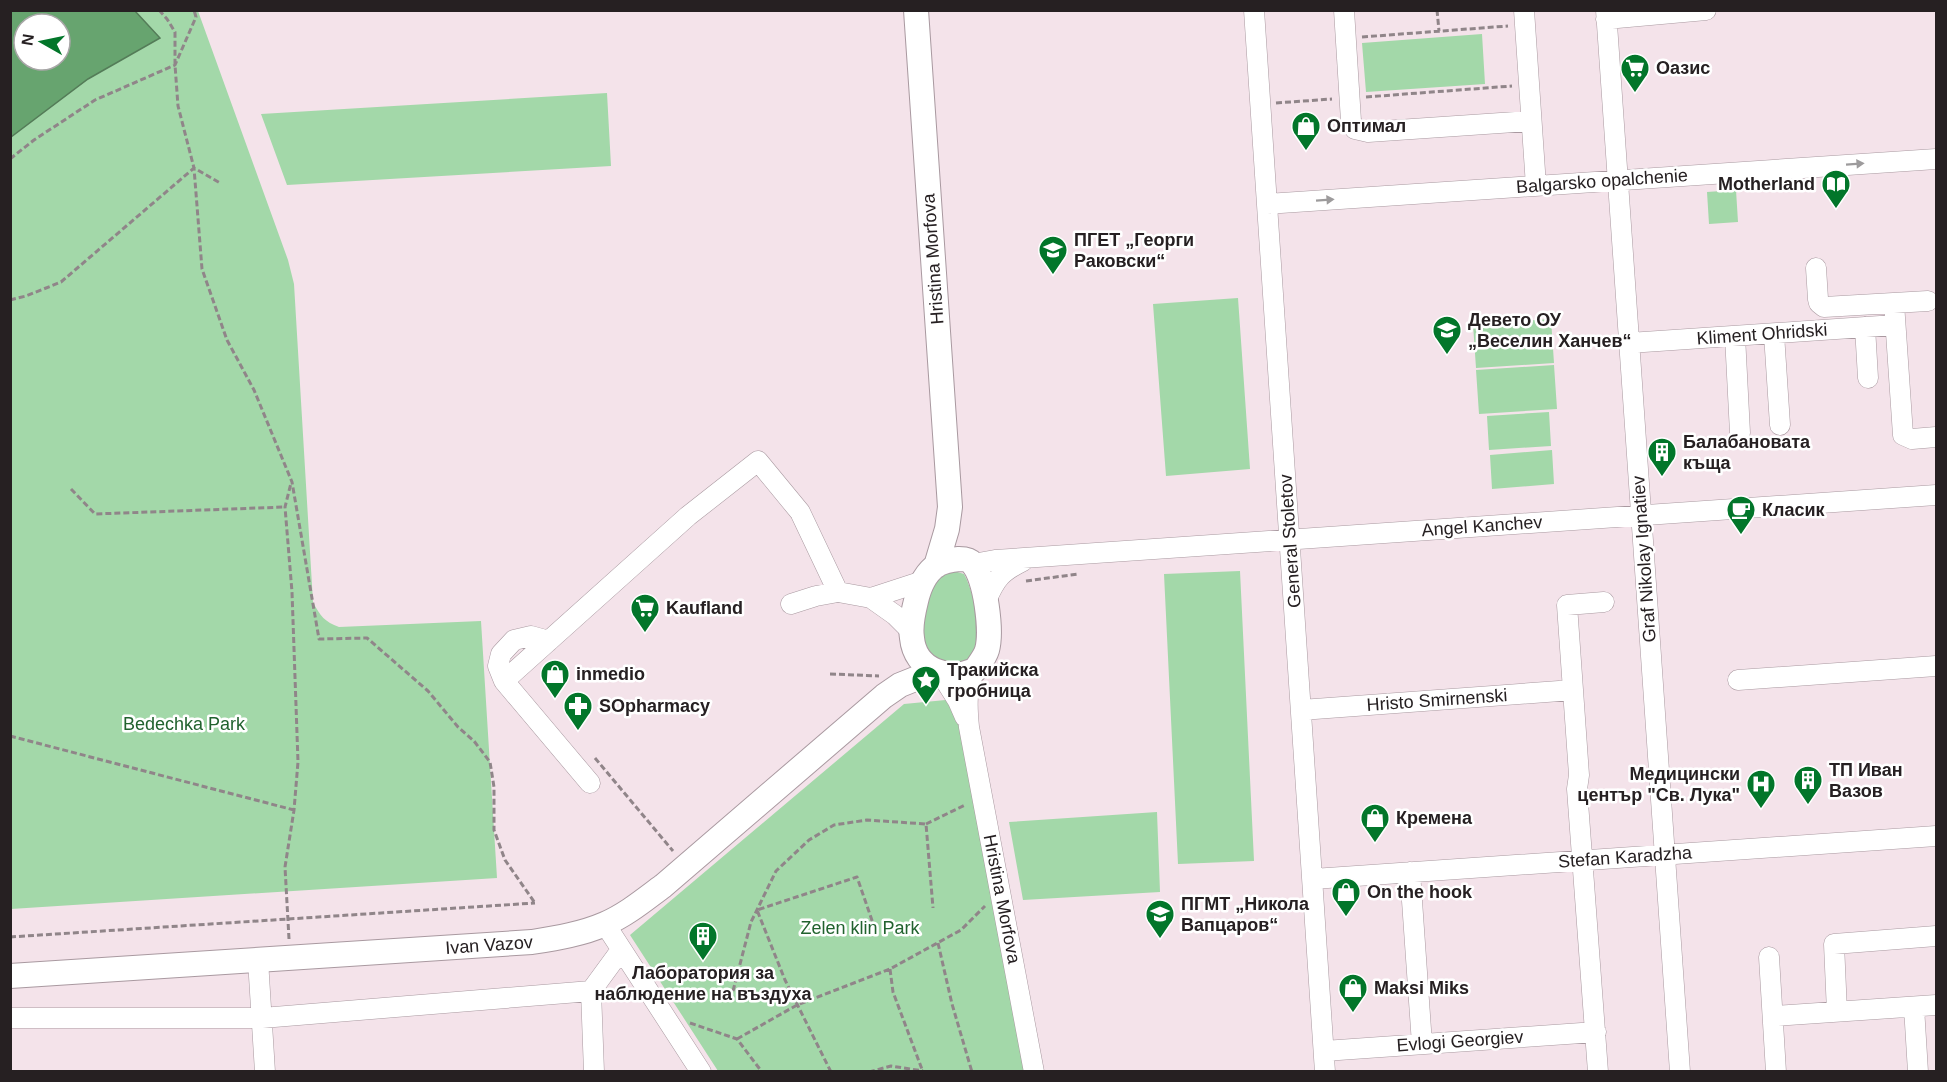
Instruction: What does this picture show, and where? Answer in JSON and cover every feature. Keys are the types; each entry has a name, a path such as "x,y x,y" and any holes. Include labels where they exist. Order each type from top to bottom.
{"main road":[{"name":"Hristina Morfova","path":"916,10 950,507 947,529 930,574"},
{"path":"919,66 924,10"},
{"name":"Hristina Morfova","path":"950,507 971,562"},
{"path":"951,560 971,562 980,579 986,601 989,640 987,652 975,670 956,676 938,672 923,663 916,652 912,635 915,606 930,574 951,560"},
{"name":"Ivan Vazov","path":"10,976 532,942 571,936 605,924 635,907 663,886 891,686 912,635"},
{"name":"Ivan Vazov","path":"891,686 938,672"}],"street":[{"name":"General Stoletov","path":"1254,10 1325,1071"},
{"path":"1344,10 1351,121 1355,129 1362,131 1531,121"},
{"path":"1606,15 1706,10"},
{"name":"Graf Nikolay Ignatiev","path":"1606,15 1680,1071"},
{"path":"1524,18 1536,186"},
{"name":"Balgarsko opalchenie","path":"1267,204 1936,159"},
{"path":"1816,268 1818,300 1824,307 1928,301"},
{"path":"1894,303 1903,435 1912,440 1936,437"},
{"name":"Kliment Ohridski","path":"1629,343 1895,326"},
{"path":"1865,327 1868,378"},
{"path":"1774,334 1780,425"},
{"path":"1735,336 1740,433"},
{"path":"590,783 504,681 498,666 501,654 514,640 531,636 549,641 688,516 758,460 800,512 838,592"},
{"name":"Angel Kanchev","path":"971,562 1936,495"},
{"name":"Angel Kanchev","path":"986,601 999,576 1005,570 1028,558"},
{"path":"871,598 930,574"},
{"path":"791,604 838,592 871,598 895,615 912,635"},
{"path":"1598,1071 1582,860 1567,605 1604,602"},
{"path":"1738,680 1936,666"},
{"name":"Hristina Morfova","path":"975,670 968,685 966,699 969,727 1034,1071"},
{"name":"Hristina Morfova","path":"938,672 958,701 969,727"},
{"name":"Hristo Smirnenski","path":"1301,710 1573,690"},
{"name":"Stefan Karadzha","path":"1312,879 1936,836"},
{"path":"1410,872 1422,1044"},
{"path":"605,924 700,1071"},
{"path":"1837,1012 1834,944 1936,936"},
{"path":"594,1071 591,991 621,950"},
{"path":"1769,957 1776,1071"},
{"path":"258,960 265,1071"},
{"path":"10,1018 262,1018 591,991"},
{"path":"1773,1016 1936,1005"},
{"path":"1914,1006 1918,1071"},
{"name":"Evlogi Georgiev","path":"1324,1051 1596,1032"}],"path":[{"path":"10,937 288,921 535,903 505,860 494,830 494,787 490,762 474,741 458,727 428,691 367,638 319,639 292,482 254,390 227,340 202,269 194,168 178,106 175,65 176,32 159,10"},
{"path":"10,159 94,100 175,65 196,17 194,10"},
{"path":"1437,10 1439,31"},
{"path":"1346,38 1439,31 1524,18"},
{"path":"1270,104 1529,85"},
{"path":"194,168 220,183"},
{"path":"10,300 60,282 194,168"},
{"path":"291,959 285,867 294,810 298,762 292,592 285,507 292,482"},
{"path":"71,489 95,514 285,507"},
{"path":"830,674 891,686"},
{"path":"10,736 294,810"},
{"path":"595,758 675,854"},
{"path":"733,991 751,922 776,871 809,840 834,825 867,820 926,825 982,798"},
{"path":"926,825 933,908"},
{"path":"757,910 857,877 875,929"},
{"path":"737,1039 797,1005 890,969 938,943 965,927 1000,889"},
{"path":"757,910 797,1005 831,1071"},
{"path":"938,943 952,1004 972,1071"},
{"path":"869,1071 891,1066 923,1071 893,992 890,969"},
{"path":"662,1013 737,1039 762,1071"}],"green space":[{"name":"Bedechka Park","path":"11,11 198,11 288,260 294,284 313,602 323,618 339,627 481,621 497,878 11,909"},
{"path":"1482,34 1485,84 1366,92 1362,43"},
{"path":"607,93 611,166 287,185 261,114"},
{"path":"1736,190 1738,222 1709,224 1707,192"},
{"path":"1238,298 1250,469 1166,476 1153,304"},
{"path":"1551,319 1554,363 1476,368 1473,324"},
{"path":"1554,365 1557,409 1479,414 1476,370"},
{"path":"1549,412 1551,446 1489,450 1487,416"},
{"path":"1552,450 1554,484 1492,489 1490,455"},
{"path":"954,571 964,574 974,601 978,624 975,651 967,660 957,665 933,661 921,636 931,587 944,572"},
{"path":"1240,571 1254,861 1178,864 1164,574"},
{"name":"Zelen klin Park","path":"956,699 1036,1071 718,1071 630,935 904,704"},
{"path":"1157,812 1160,892 1023,900 1009,822"}],"shaded area":[{"path":"11,10 135,11 160,38 88,79 11,137"}],"place":[{"name":"Оазис","path":"1635,94"},
{"name":"Оптимал","path":"1306,152"},
{"name":"Motherland","path":"1836,210"},
{"name":"ПГЕТ „Георги Раковски“","path":"1053,276"},
{"name":"Девето ОУ „Веселин Ханчев“","path":"1447,356"},
{"name":"Балабановата къща","path":"1662,478"},
{"name":"Класик","path":"1741,536"},
{"name":"Kaufland","path":"645,634"},
{"name":"inmedio","path":"555,700"},
{"name":"Тракийска гробница","path":"926,706"},
{"name":"SOpharmacy","path":"578,732"},
{"name":"ТП Иван Вазов","path":"1808,806"},
{"name":"Медицински център \"Св. Лука\"","path":"1761,810"},
{"name":"Кремена","path":"1375,844"},
{"name":"On the hook","path":"1346,918"},
{"name":"ПГМТ „Никола Вапцаров“","path":"1160,940"},
{"name":"Лаборатория за наблюдение на въздуха","path":"703,962"},
{"name":"Maksi Miks","path":"1353,1014"}]}
